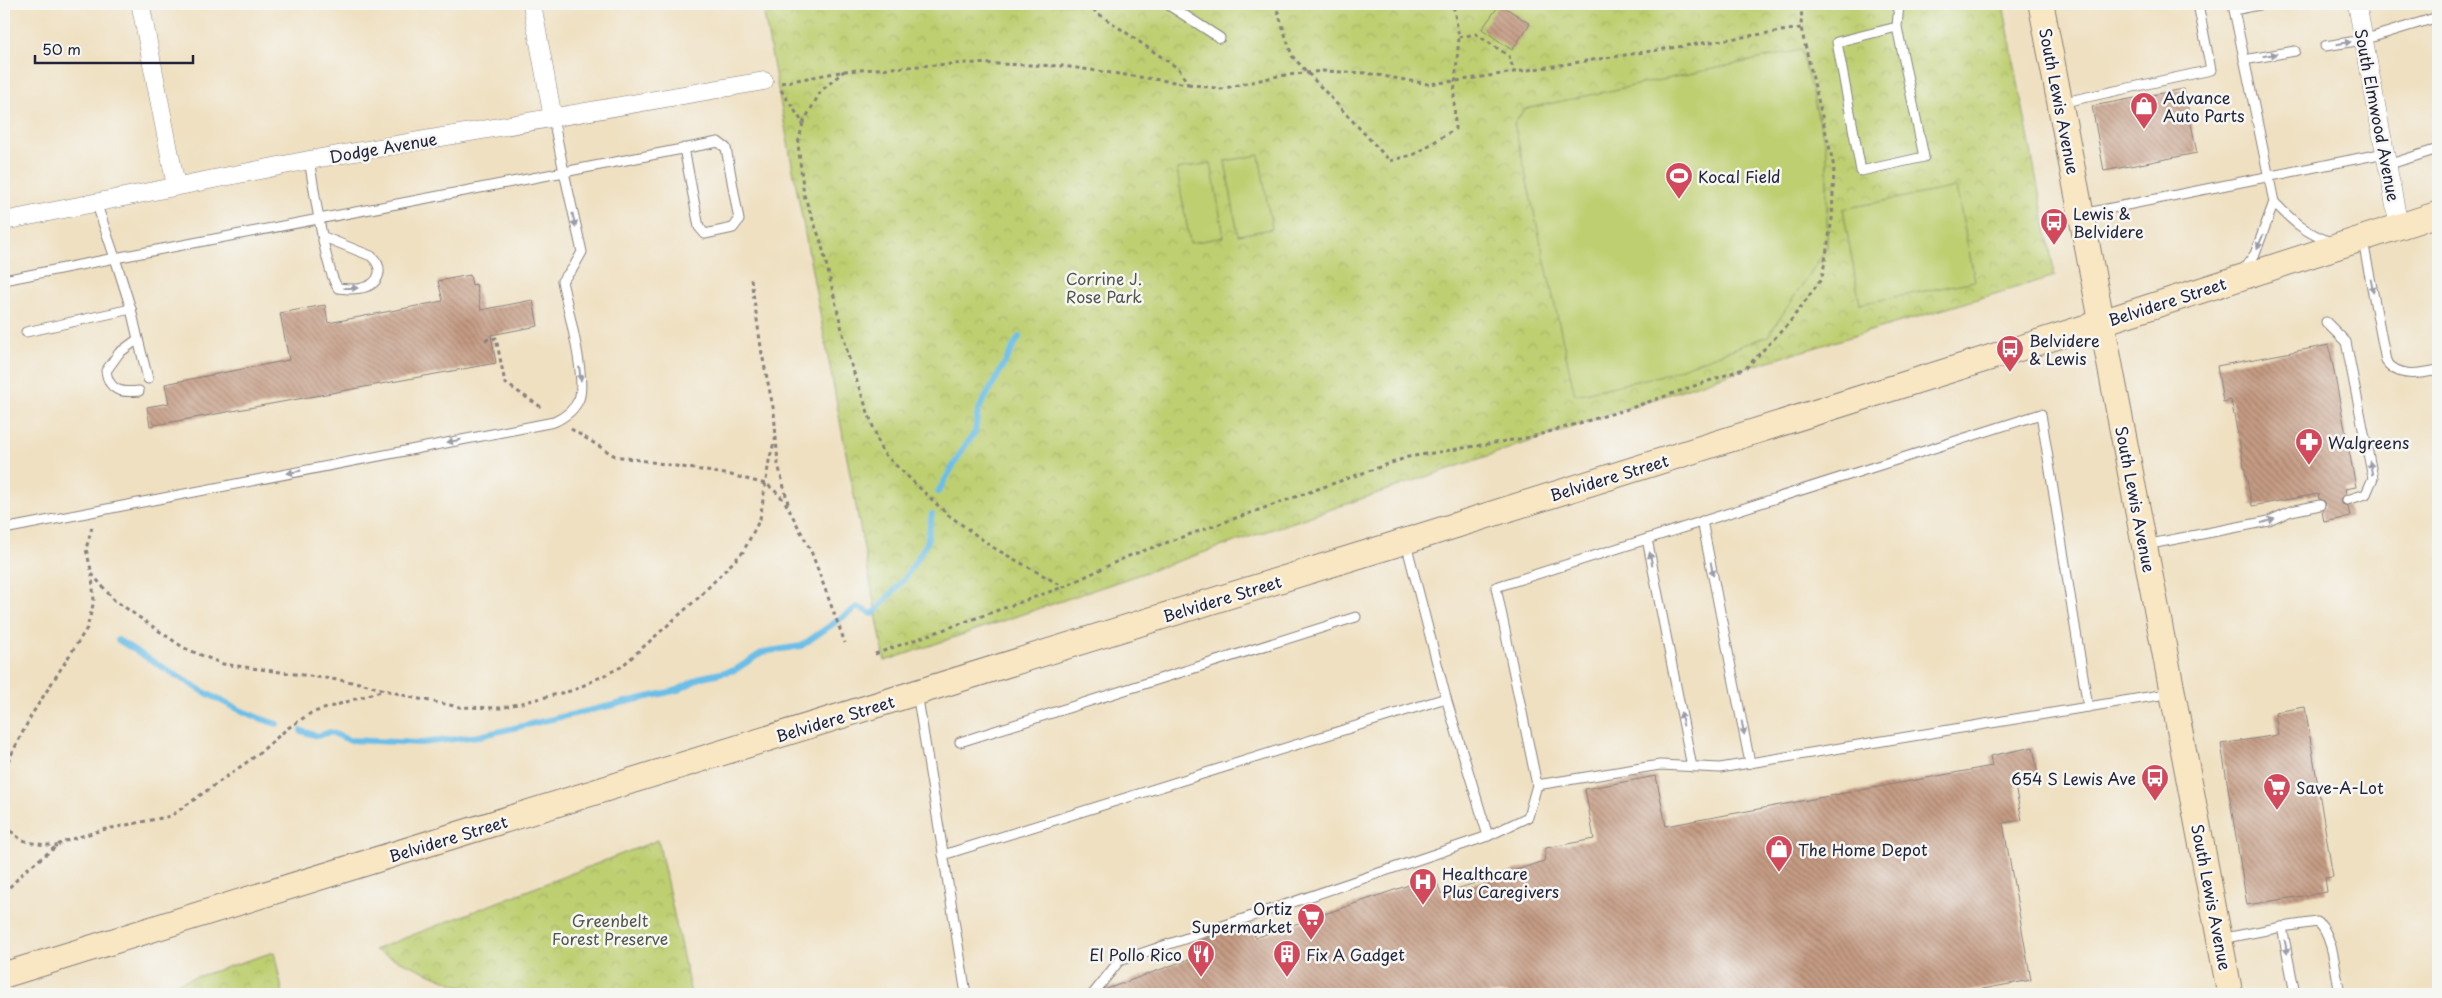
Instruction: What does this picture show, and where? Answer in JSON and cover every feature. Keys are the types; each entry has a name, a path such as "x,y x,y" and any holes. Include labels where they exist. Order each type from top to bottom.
{"main road":[{"name":"South Lewis Avenue","path":"2041,4 2230,994"},
{"name":"Belvidere Street","path":"4,975 1406,541 2103,322 2438,214"}],"street":[{"path":"532,4 553,118"},
{"name":"South Elmwood Avenue","path":"2357,4 2399,227"},
{"path":"141,6 176,186"},
{"name":"Dodge Avenue","path":"4,220 310,160 764,80"}],"lane":[{"path":"1167,4 1220,38"},
{"path":"1897,26 1837,42 1861,171 1924,157 1897,26 1899,4"},
{"path":"2060,103 2211,70 2198,4"},
{"path":"2264,4 2234,10 2274,202 2290,219 2311,235 2352,242 2386,361 2392,369 2404,373 2438,370"},
{"path":"2325,46 2364,40 2438,17"},
{"path":"2244,60 2295,51"},
{"path":"4,529 559,419 570,414 579,399 581,378 562,281 582,252 553,118"},
{"path":"4,280 320,218 564,172 684,148 718,142 726,148 739,220 733,228 705,234 699,227 684,148"},
{"path":"2082,214 2268,177 2438,149"},
{"path":"310,160 320,218 333,281 338,288 363,288 376,281 380,272 377,262 371,256 324,237"},
{"path":"96,202 131,309 148,379"},
{"path":"2238,278 2254,254 2274,202"},
{"path":"26,332 131,309"},
{"path":"2326,322 2346,342 2373,478 2366,494 2347,500"},
{"path":"138,339 119,353 106,371 107,380 113,389 123,393 139,391"},
{"path":"1093,994 1119,961 1488,836 1528,817 1537,784 1496,587 2041,414 2088,707"},
{"path":"2145,545 2268,521 2291,511 2320,505"},
{"path":"1702,521 1750,763"},
{"path":"1647,539 1692,767"},
{"path":"1406,541 1446,698 1488,836"},
{"path":"960,742 1356,617"},
{"path":"917,693 966,994"},
{"path":"1537,784 1660,765 1720,768 2173,693"},
{"path":"943,855 1446,698"},
{"path":"2220,939 2316,922 2323,926 2328,936 2340,994"},
{"path":"2282,927 2295,994"}],"path":[{"path":"1088,4 1096,12 1179,69 1188,84"},
{"path":"1272,4 1278,12 1292,56 1390,161 1414,154 1456,130 1456,81 1459,37 1453,4"},
{"path":"875,654 1064,587 1126,557 1408,457 1531,437 1625,410 1746,368 1789,324 1822,278 1832,219 1834,166 1801,28 1802,4"},
{"path":"804,124 777,84 845,70 967,64 1063,66 1221,88 1278,76 1323,71 1366,73 1428,84 1801,28"},
{"path":"1459,37 1476,34 1509,56 1514,72"},
{"path":"845,70 821,92 804,124 798,144 804,194 821,242 849,359 882,452 947,514 994,548 1064,587"},
{"path":"751,279 762,354 774,412 778,464 790,512"},
{"path":"485,340 496,338 505,383 578,434 615,456 730,475 766,484 784,500 811,551 845,643"},
{"path":"92,574 114,600 150,626 184,648 223,664 360,683 460,707 501,708 574,690 620,667 698,598 743,552 760,519 776,435"},
{"path":"4,769 32,714 87,628 94,601 92,574 86,549 91,529 95,523"},
{"path":"4,893 27,869 58,846 102,830 171,816 257,755 288,728 311,713 385,690"},
{"path":"4,816 6,824 14,836 29,843 58,846"},
{"path":"4,833 6,824"}],"green space":[{"name":"Corrine J. Rose Park","path":"762,4 2003,4 2055,276 1746,368 885,661"},
{"name":"Kocal Field","path":"1801,50 1827,152 1827,248 1768,336 1663,375 1575,395 1514,123 1525,109"},
{"path":"1259,155 1272,229 1238,235 1225,161"},
{"path":"1211,163 1224,237 1190,243 1177,169"},
{"path":"1956,187 1975,281 1860,304 1843,209"},
{"name":"Greenbelt Forest Preserve","path":"658,840 691,994 478,994 374,950"},
{"path":"274,952 283,994 143,994"}],"building":[{"path":"1500,4 1530,24 1512,50 1482,29"},
{"name":"Advance Auto Parts","path":"2184,89 2197,153 2104,171 2092,106"},
{"path":"470,275 472,285 476,284 481,310 533,300 538,326 491,335 496,363 150,426 147,407 169,403 165,384 289,360 280,313 325,305 328,323 443,301 438,281"},
{"name":"Walgreens","path":"2329,345 2356,487 2345,489 2346,494 2341,499 2342,504 2348,506 2350,517 2324,522 2322,511 2326,504 2319,499 2318,494 2252,506 2231,400 2223,402 2217,366"},
{"name":"Save-A-Lot","path":"2305,707 2333,877 2325,878 2327,892 2247,905 2221,744 2278,735 2275,712"},
{"name":"The Home Depot","path":"2033,747 2039,781 2015,786 2022,820 2003,823 2031,980 1956,994 1101,994 1104,990 1203,954 1199,941 1234,928 1251,924 1255,938 1435,876 1441,894 1544,861 1546,848 1594,839 1585,789 1656,776 1666,826 1992,766 1990,756"}],"waterway":[{"path":"938,492 975,432 978,411 1019,337"},
{"path":"301,731 318,736 330,732 349,740 422,743 479,736 678,690 702,677 735,670 763,652 801,646 857,607 873,614 905,578 927,543 932,514"},
{"path":"118,640 215,698 256,717 277,724"}],"place":[{"name":"Advance Auto Parts","path":"2144,130"},
{"name":"Kocal Field","path":"1679,200"},
{"name":"Lewis & Belvidere","path":"2054,246"},
{"name":"Belvidere & Lewis","path":"2010,373"},
{"name":"Walgreens","path":"2309,466"},
{"name":"654 S Lewis Ave","path":"2155,802"},
{"name":"Save-A-Lot","path":"2277,811"},
{"name":"The Home Depot","path":"1779,873"},
{"name":"Healthcare Plus Caregivers","path":"1423,906"},
{"name":"Ortiz Supermarket","path":"1311,941"},
{"name":"El Pollo Rico","path":"1201,978"},
{"name":"Fix A Gadget","path":"1287,978"}]}
